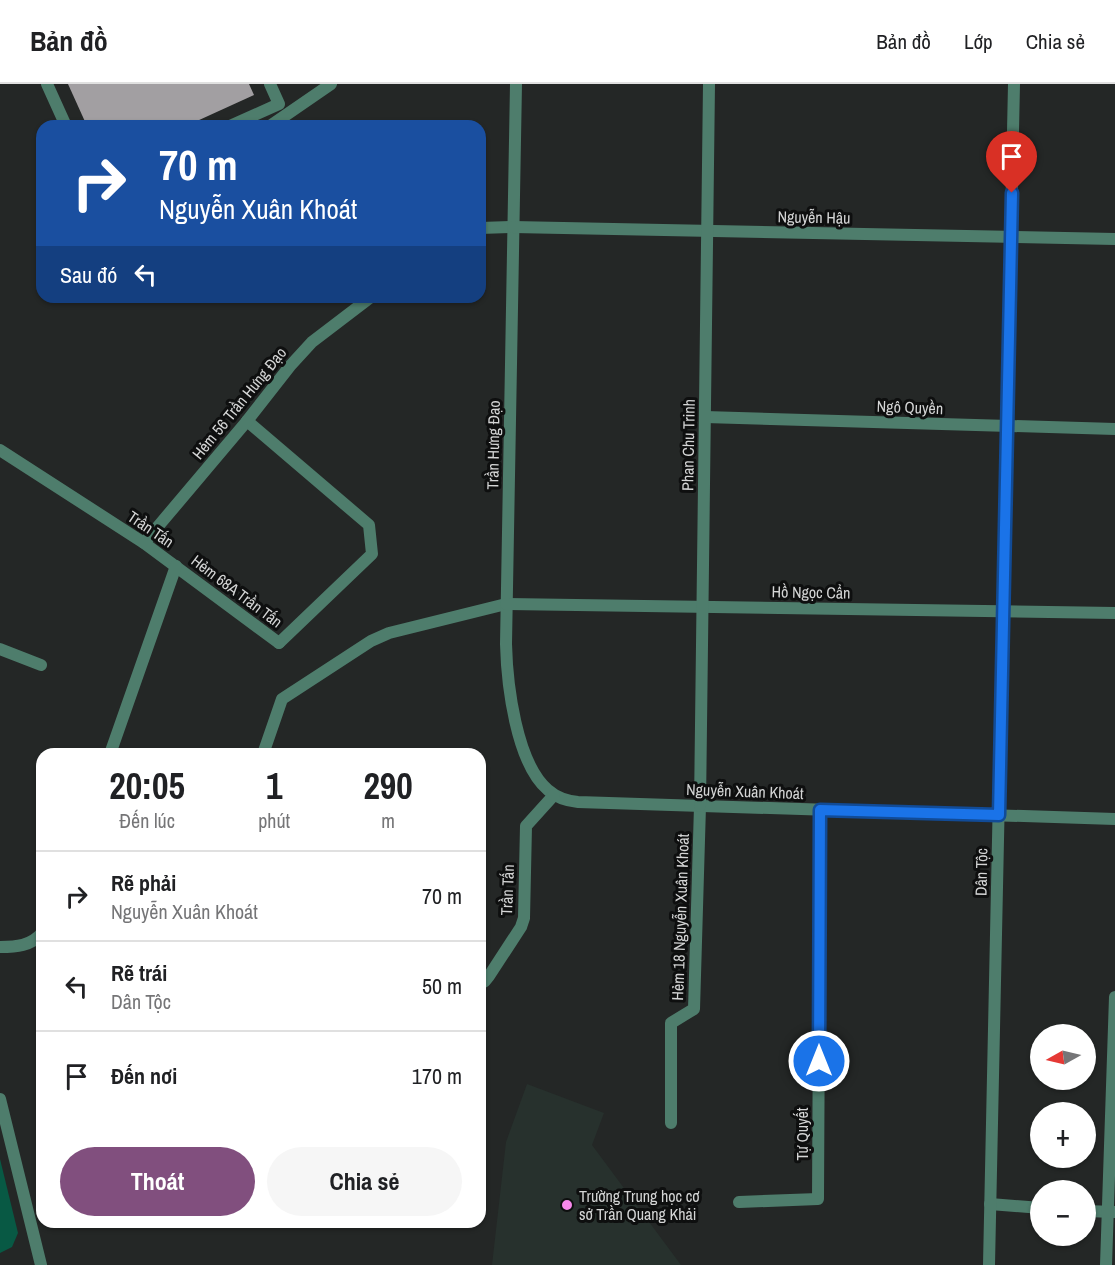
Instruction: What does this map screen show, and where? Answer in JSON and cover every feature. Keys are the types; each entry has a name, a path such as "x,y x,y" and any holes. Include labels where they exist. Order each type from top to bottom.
{"street":[{"path":"47,84 63,120"},
{"path":"243,120 279,104 270,84"},
{"path":"279,120 332,84"},
{"name":"Trần Hưng Đạo","path":"516,84 506,604 507,665 516,726 534,771 541,783 554,795"},
{"name":"Phan Chu Trinh","path":"700,806 710,84"},
{"name":"Dân Tộc","path":"989,1265 1014,84"},
{"path":"486,228 513,227"},
{"name":"Nguyễn Hậu","path":"513,227 1115,239"},
{"name":"Hẻm 56 Trần Hưng Đạo","path":"144,543 247,421 290,366 312,342 363,303"},
{"name":"Ngô Quyền","path":"705,417 1115,429"},
{"name":"Hẻm 68A Trần Tấn","path":"176,566 279,643 372,555 369,525 247,421"},
{"name":"Trần Tấn","path":"0,450 176,566 112,748"},
{"name":"Hồ Ngọc Cẩn","path":"265,748 282,699 380,636 506,604 1115,613"},
{"path":"0,649 41,665"},
{"name":"Trần Tấn","path":"486,980 521,927 524,918 526,826 554,795"},
{"name":"Nguyễn Xuân Khoát","path":"554,795 578,802 1115,819"},
{"name":"Hẻm 18 Nguyễn Xuân Khoát","path":"671,1123 671,1023 694,1009 700,806"},
{"name":"Tự Quyết","path":"739,1202 818,1199 820,810"},
{"path":"0,947 27,944 36,937"},
{"path":"1106,1265 1112,1212 1115,997"},
{"path":"0,1099 41,1265"},
{"path":"990,1204 1030,1207"},
{"path":"1096,1211 1112,1212"}],"shaded area":[{"name":"Trường Trung học cơ sở Trần Quang Khải","path":"527,1084 604,1113 592,1145 681,1265 492,1265 506,1142"}],"green space":[{"path":"0,1159 18,1233 12,1247 0,1253"}],"building":[{"path":"68,84 249,84 254,95 199,120 84,120"}],"place":[{"name":"Trường Trung học cơ sở Trần Quang Khải","path":"567,1205"}],"route":[{"path":"819,1061 820,810 999,815 1012,193"}]}
